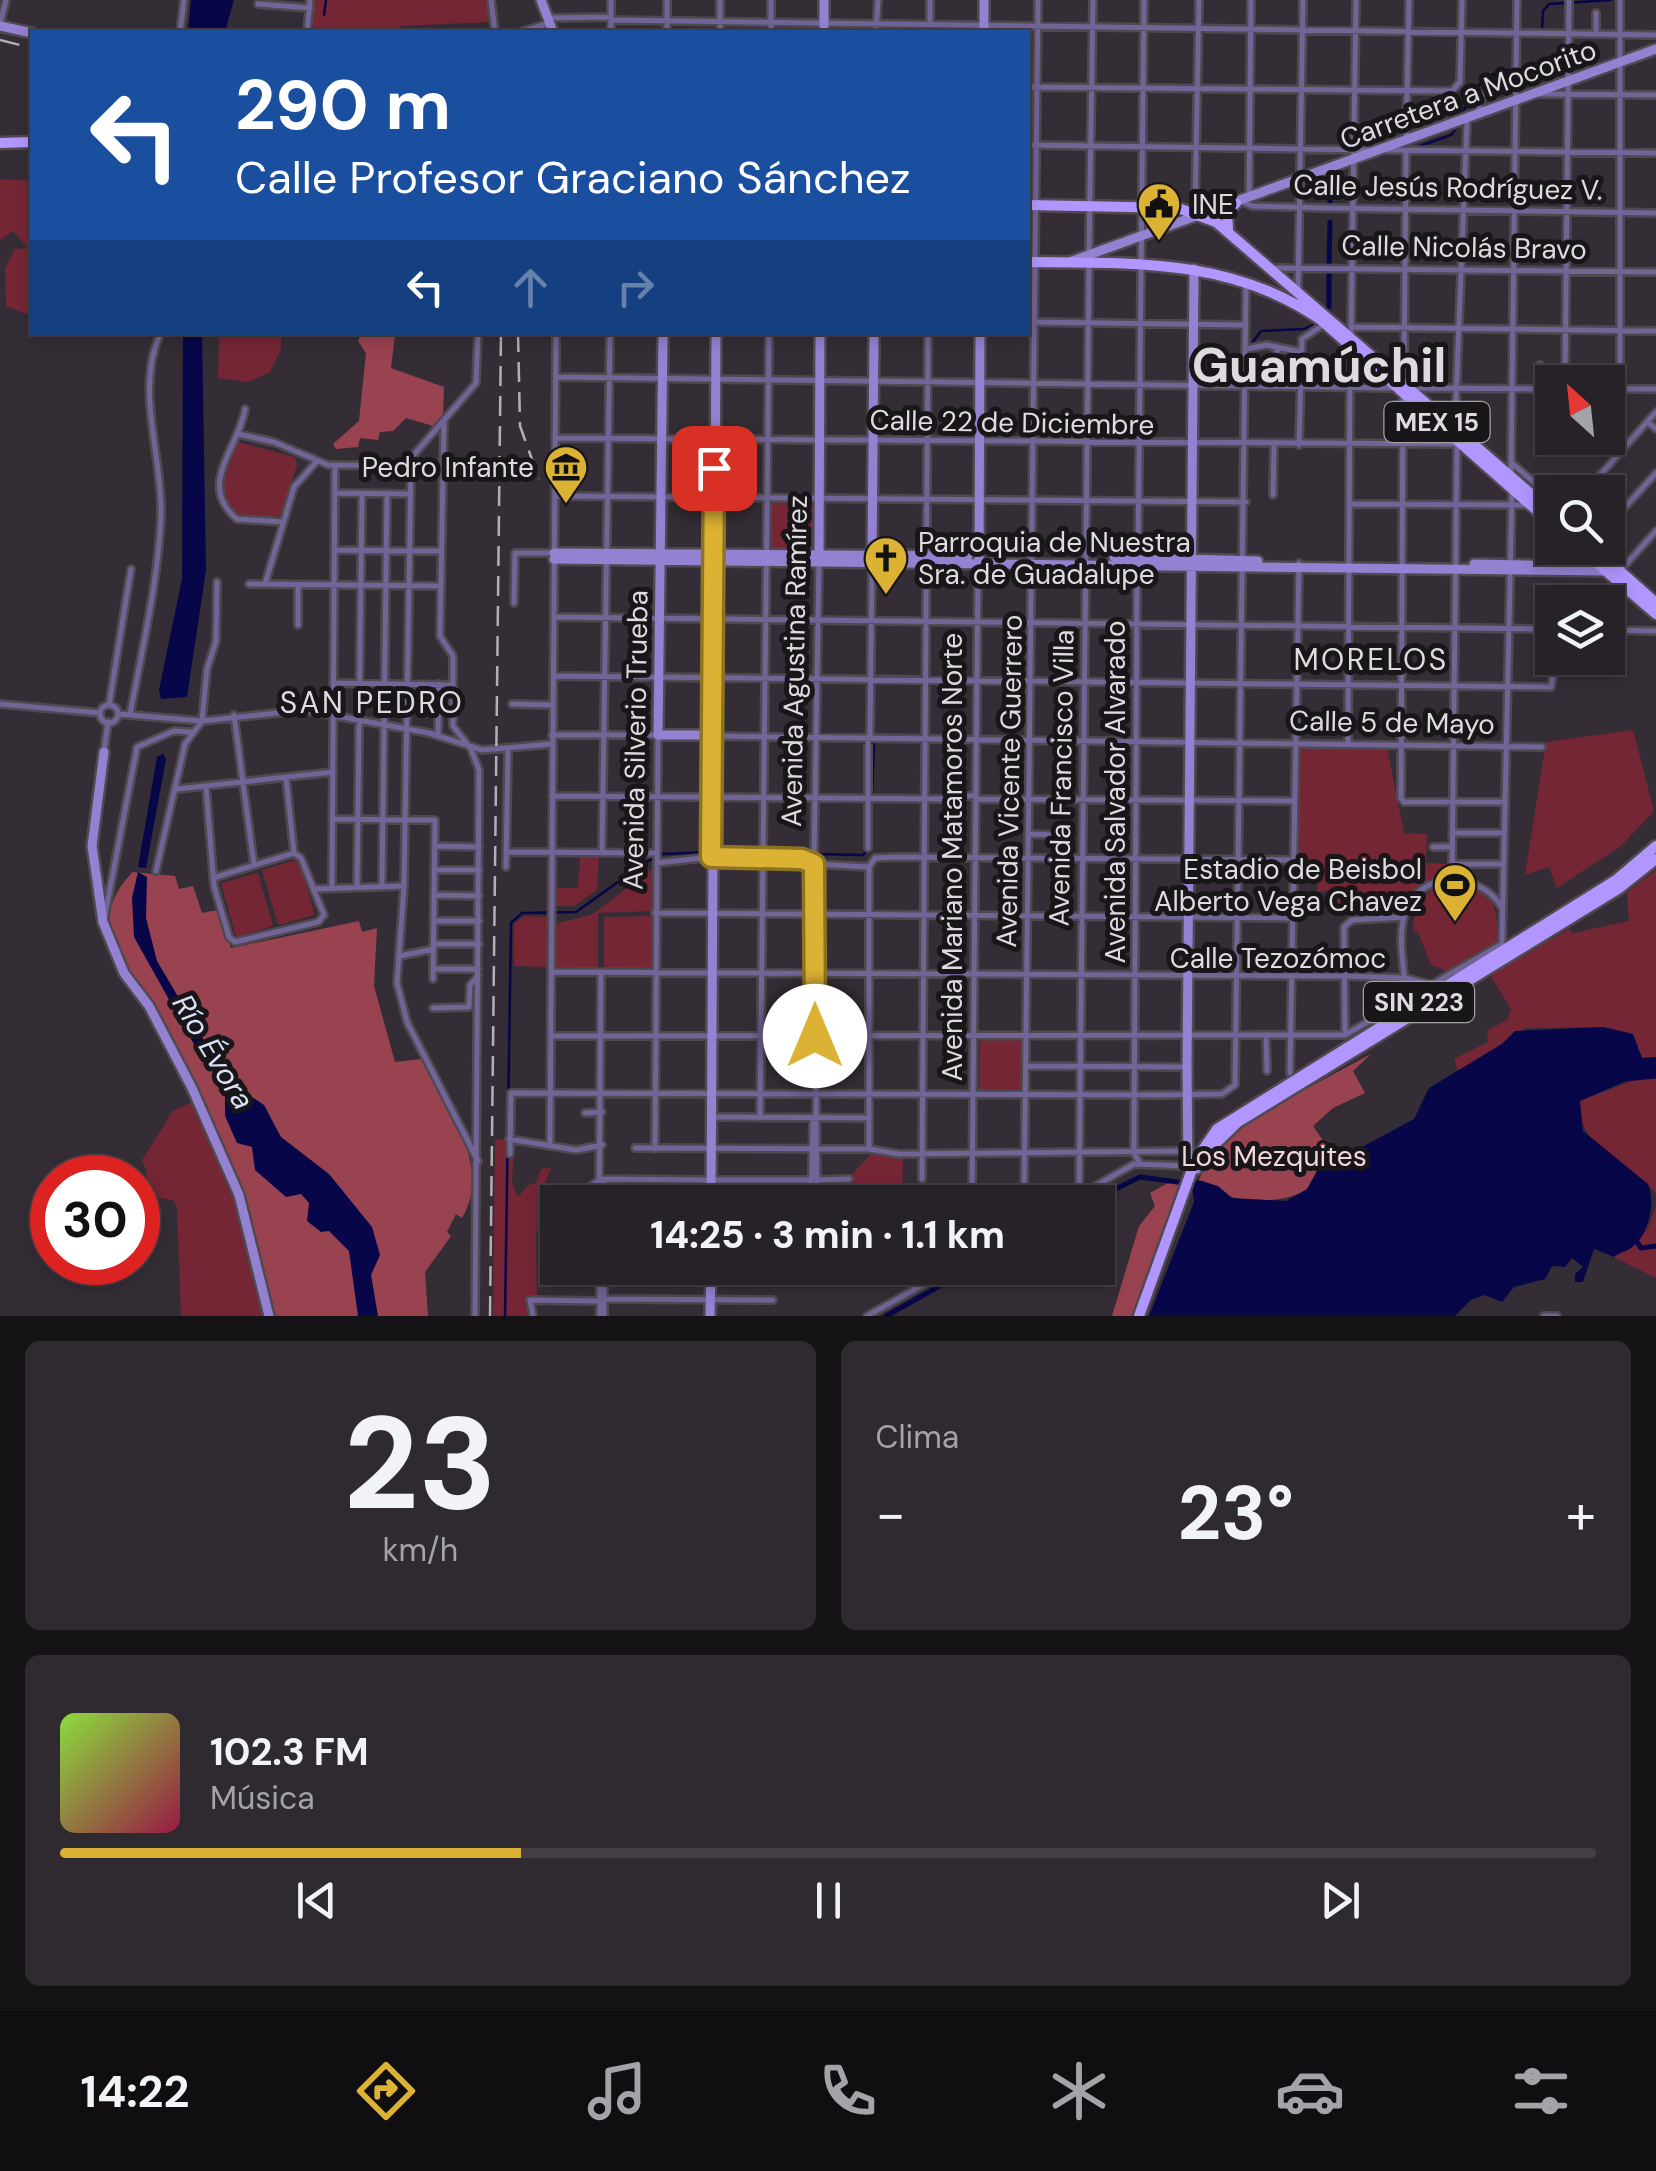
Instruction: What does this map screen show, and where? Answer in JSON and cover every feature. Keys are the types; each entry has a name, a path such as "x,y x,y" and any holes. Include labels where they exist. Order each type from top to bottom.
{"main road":[{"path":"0,140 30,139"},
{"path":"1228,230 1227,212 1240,201"},
{"name":"MEX 15","path":"1032,205 1178,208 1200,212 1228,230 1339,327 1461,441 1535,497"},
{"name":"MEX 15","path":"1032,262 1089,258 1194,269 1250,283 1351,338"},
{"path":"1250,283 1265,280 1269,267"},
{"name":"MEX 15","path":"1404,388 1455,427 1461,441"},
{"name":"MEX 15","path":"1511,475 1535,509"},
{"path":"1607,565 1654,599"},
{"path":"1610,567 1656,614"},
{"name":"SIN 223","path":"1139,1316 1192,1168 1230,1128 1281,1091 1616,880 1656,846"},
{"name":"SIN 223","path":"1502,952 1618,889 1656,859"}],"street":[{"path":"6,0 0,25 30,32"},
{"path":"180,30 184,0"},
{"path":"308,30 310,0"},
{"path":"490,0 495,30"},
{"path":"540,0 550,27 611,19 876,29 1656,35"},
{"path":"611,30 612,0"},
{"path":"666,30 667,0"},
{"path":"720,0 720,30"},
{"path":"771,0 771,30"},
{"path":"824,0 824,28"},
{"path":"876,29 878,0"},
{"path":"930,0 930,29"},
{"path":"984,0 984,30"},
{"name":"Avenida Vicente Guerrero","path":"1024,1185 1036,322 1032,205 1038,0"},
{"name":"Avenida Francisco Villa","path":"1079,1185 1093,0"},
{"name":"Avenida Salvador Alvarado","path":"1134,1154 1144,0"},
{"path":"1199,0 1196,148 1200,212"},
{"path":"1240,201 1249,148 1251,0"},
{"path":"1298,292 1303,0"},
{"path":"1348,743 1356,0"},
{"path":"1408,0 1404,802 1504,802"},
{"path":"1030,87 1452,91 1460,82 1462,0"},
{"path":"551,1036 1346,1034 1502,952 1517,0"},
{"path":"1565,365 1569,0"},
{"path":"1620,0 1620,365"},
{"path":"258,4 310,8"},
{"path":"1596,13 1596,34"},
{"name":"Carretera a Mocorito","path":"1089,258 1200,212 1300,179 1355,154 1406,145 1656,49"},
{"path":"1455,427 1464,126 1483,94 1516,80"},
{"path":"1532,94 1656,95"},
{"path":"1406,145 1464,151 1656,153"},
{"path":"1030,146 1300,149 1355,154"},
{"name":"Calle Jesús Rodríguez V.","path":"1240,201 1252,206 1656,213"},
{"name":"Calle Nicolás Bravo","path":"1269,267 1656,272"},
{"path":"1099,1185 1140,1162 1192,1168 1188,1151 1187,1035 1194,269"},
{"path":"510,1154 511,1094 1222,1094 1235,1085 1247,444 1245,348 1250,283"},
{"path":"1030,322 1246,325"},
{"path":"1299,445 1302,348 1305,334 1323,322"},
{"path":"1351,338 1404,328 1656,331"},
{"path":"133,716 160,521 160,474 148,372 160,335"},
{"path":"478,335 476,383 410,466 404,886 397,983 407,1022 479,1164"},
{"path":"550,1144 556,335"},
{"path":"602,854 610,335"},
{"name":"Avenida Silverio Trueba","path":"655,1148 662,335"},
{"path":"709,1185 716,335"},
{"path":"760,1118 769,335"},
{"name":"Avenida Agustina Ramírez","path":"814,1185 820,335"},
{"path":"868,848 874,335"},
{"path":"922,1179 928,335"},
{"name":"Avenida Mariano Matamoros Norte","path":"972,1185 980,335"},
{"path":"1245,348 1302,348"},
{"path":"1271,386 1273,356 1281,349"},
{"path":"556,377 1535,389"},
{"path":"1625,389 1656,390"},
{"path":"244,410 238,434 219,474 223,504 242,521 283,522"},
{"path":"1625,447 1656,412"},
{"path":"444,421 440,636 452,656 451,719 477,761"},
{"path":"1648,422 1656,429"},
{"path":"238,434 274,442 336,466 410,466"},
{"name":"Calle 22 de Diciembre","path":"556,438 1352,446 1461,441"},
{"path":"1452,878 1456,506 1461,441"},
{"path":"1273,495 1274,444"},
{"path":"1600,475 1618,455"},
{"path":"265,584 296,483 317,461"},
{"path":"332,886 336,466"},
{"path":"1625,507 1656,472"},
{"path":"1511,475 1535,488"},
{"path":"335,493 410,494"},
{"path":"358,886 362,494"},
{"path":"382,886 387,494"},
{"path":"555,496 1246,502"},
{"path":"1351,504 1531,505"},
{"path":"514,603 514,554 1610,567 1656,531"},
{"path":"333,550 441,551"},
{"path":"1290,1073 1298,566"},
{"path":"100,713 110,705 131,568"},
{"path":"156,870 186,744 202,721 207,669 216,641 217,582"},
{"path":"249,584 440,586"},
{"path":"298,585 298,625"},
{"path":"554,617 1535,629"},
{"path":"1625,630 1656,631"},
{"path":"553,676 1551,687 1553,675"},
{"path":"333,682 452,684"},
{"path":"438,736 439,684"},
{"path":"0,704 100,713 108,722"},
{"path":"512,704 553,705"},
{"path":"110,705 118,714 202,721 292,709 333,713 407,728 482,750 552,744"},
{"path":"118,714 108,722 92,846 103,922 124,973 149,1006 192,1088 239,1195 269,1316"},
{"path":"234,715 246,782 254,865"},
{"path":"103,922 137,748 174,731 193,732"},
{"path":"552,735 976,739"},
{"name":"Calle 5 de Mayo","path":"976,739 1542,747"},
{"path":"475,1316 479,1164 477,761 482,750"},
{"path":"506,868 508,750"},
{"path":"176,790 333,772"},
{"path":"206,787 213,878 229,937 235,942 318,922 324,915 301,858 294,853 286,778"},
{"path":"552,796 1293,801"},
{"path":"333,819 435,820 433,979"},
{"path":"1452,833 1504,833"},
{"path":"1028,834 1053,835"},
{"path":"434,846 479,846"},
{"path":"1432,847 1452,847"},
{"path":"506,852 657,854"},
{"path":"657,863 711,852 868,867"},
{"path":"213,878 294,853"},
{"path":"869,1148 868,867 875,858 1292,860"},
{"path":"1452,864 1504,864"},
{"path":"434,870 479,870"},
{"path":"1406,1002 1402,917 1421,892 1452,878 1486,888 1503,908"},
{"path":"315,889 404,886"},
{"path":"434,895 479,896"},
{"path":"655,913 1293,918"},
{"path":"1346,1034 1346,924 1402,917"},
{"path":"434,921 479,921"},
{"path":"400,956 433,946 478,944"},
{"path":"433,969 478,973"},
{"name":"Calle Tezozómoc","path":"550,972 1406,978"},
{"path":"602,972 602,1185"},
{"path":"433,1008 469,1007 470,985 478,973"},
{"path":"1406,978 1434,986"},
{"path":"1266,1035 1267,1071"},
{"path":"1026,1066 1187,1067"},
{"path":"585,1113 602,1112"},
{"path":"709,1117 870,1118"},
{"path":"510,1139 576,1150 602,1145"},
{"path":"634,1148 869,1148 922,1154 1188,1151"},
{"path":"1134,1154 1140,1162"},
{"path":"591,1185 602,1177 849,1179"},
{"path":"602,1285 602,1316"},
{"path":"709,1285 709,1316"},
{"path":"867,1316 923,1285"},
{"path":"533,1316 530,1300 773,1300"},
{"path":"1544,1316 1557,1316"}],"shaded area":[{"path":"191,0 234,0 226,30 188,30"},
{"path":"311,0 490,0 494,22 401,26 400,30 311,30"},
{"path":"0,179 30,181 30,315 6,306 5,268 15,249 28,248 13,231 0,240"},
{"path":"183,335 202,335 206,570 187,697 161,699 159,690 182,579"},
{"path":"219,335 281,335 281,349 270,372 248,382 218,378"},
{"path":"238,442 295,457 297,465 281,515 252,519 227,503 221,478"},
{"path":"771,501 816,501 815,551 771,551"},
{"path":"1633,730 1654,811 1621,846 1557,888 1549,867 1525,875 1546,742"},
{"path":"1298,747 1387,747 1404,833 1427,834 1426,863 1452,864 1451,877 1416,892 1399,913 1331,911 1327,891 1317,892 1318,865 1297,861"},
{"path":"163,754 166,759 146,868 138,867 157,757"},
{"path":"599,855 597,890 574,906 555,906 555,888 578,888 580,856"},
{"path":"299,859 315,915 278,925 262,870"},
{"path":"657,865 655,911 598,913 598,968 555,967 555,924 593,914"},
{"path":"1656,870 1656,1057 1642,1058 1633,1034 1603,1027 1525,1028 1458,1072 1454,1059 1488,1042 1487,1031 1508,1019 1511,1009 1490,975 1569,929 1573,933 1629,921 1627,892"},
{"path":"138,872 147,877 146,918 157,961 228,1081 264,1105 281,1137 329,1174 372,1227 380,1255 371,1275 378,1316 358,1316 349,1251 329,1231 321,1232 307,1221 309,1203 301,1194 286,1197 255,1170 252,1147 237,1143 225,1116 225,1083 218,1088 218,1076 200,1055 134,937 132,898"},
{"path":"258,873 273,926 236,937 221,883"},
{"name":"Estadio de Beisbol Alberto Vega Chavez","path":"1450,882 1476,887 1490,899 1496,917 1497,942 1448,971 1431,965 1418,932 1413,931 1422,899"},
{"path":"525,916 548,917 547,967 514,966 514,923"},
{"path":"654,916 654,968 604,968 604,917"},
{"path":"1603,1027 1633,1034 1642,1058 1656,1057 1656,1077 1631,1079 1580,1101 1583,1131 1648,1184 1651,1210 1641,1238 1628,1250 1614,1257 1594,1249 1583,1282 1575,1282 1575,1274 1583,1267 1572,1258 1565,1267 1552,1266 1545,1279 1514,1287 1502,1302 1485,1295 1471,1300 1455,1316 1149,1316 1194,1202 1192,1186 1197,1180 1218,1186 1232,1198 1286,1201 1307,1189 1317,1171 1414,1119 1429,1088 1502,1044 1515,1031"},
{"path":"980,1039 1023,1039 1023,1089 979,1090"},
{"path":"1645,1076 1656,1077 1656,1193 1595,1141 1580,1116 1580,1101"},
{"path":"194,1101 246,1231 264,1316 181,1316 177,1207 173,1200 160,1198 160,1155 145,1155 173,1111"},
{"path":"495,1140 514,1140 512,1183 518,1197 528,1185 536,1183 541,1169 551,1168 544,1185 540,1185 537,1298 529,1299 531,1316 493,1316"},
{"path":"872,1153 903,1155 902,1185 847,1185"},
{"path":"1656,1206 1656,1278 1614,1257 1629,1249 1648,1228"}],"green space":[{"path":"361,335 395,335 391,368 444,387 443,417 433,426 406,418 393,431 380,432 378,440 360,438 358,447 336,449 333,444 359,421 366,353 358,341"},
{"path":"133,872 175,876 179,889 193,886 202,913 217,910 231,948 359,921 362,932 377,928 374,986 395,1062 422,1059 463,1137 472,1178 462,1218 456,1214 447,1232 451,1236 425,1272 428,1316 272,1316 251,1230 211,1119 166,1027 123,960 112,934 113,903"},
{"name":"Los Mezquites","path":"1371,1054 1353,1071 1365,1093 1333,1108 1313,1126 1337,1161 1317,1171 1307,1190 1279,1199 1245,1200 1199,1180 1213,1147 1233,1128"},
{"path":"1170,1182 1184,1184 1134,1316 1112,1316 1139,1226 1155,1206 1150,1193"}],"waterway":[{"path":"324,15 326,0"},
{"path":"1542,29 1543,11 1549,4 1611,0"},
{"path":"1462,117 1469,100 1485,80 1510,70"},
{"path":"1411,149 1451,135 1459,125"},
{"path":"1330,177 1330,203"},
{"path":"1329,264 1330,222"},
{"path":"1329,273 1329,307"},
{"path":"1252,343 1261,331 1304,329 1318,323"},
{"path":"872,796 874,743"},
{"path":"716,852 863,855 871,846 870,814"},
{"path":"505,1316 511,923 522,913 576,912 663,854 708,852"},
{"path":"1624,1079 1656,1076"},
{"path":"1115,1189 1140,1177 1192,1184"},
{"path":"1635,1239 1641,1248 1656,1246"},
{"path":"886,1316 942,1285"}],"railway":[{"path":"0,40 30,48"},
{"path":"490,1316 501,335"},
{"path":"518,335 520,426 539,479"}],"place":[{"name":"INE","path":"1159,242"},
{"name":"Pedro Infante","path":"566,505"},
{"name":"Parroquia de Nuestra Sra. de Guadalupe","path":"886,596"},
{"name":"Estadio de Beisbol Alberto Vega Chavez","path":"1455,923"}],"district":[{"name":"Guamúchil","path":"1319,365"},
{"name":"MORELOS","path":"1371,660"},
{"name":"SAN PEDRO","path":"372,703"}],"route":[{"path":"714,468 711,857 802,859 814,864 815,1036"}],"water label":[{"name":"Río Évora","path":"213,1052"}]}
